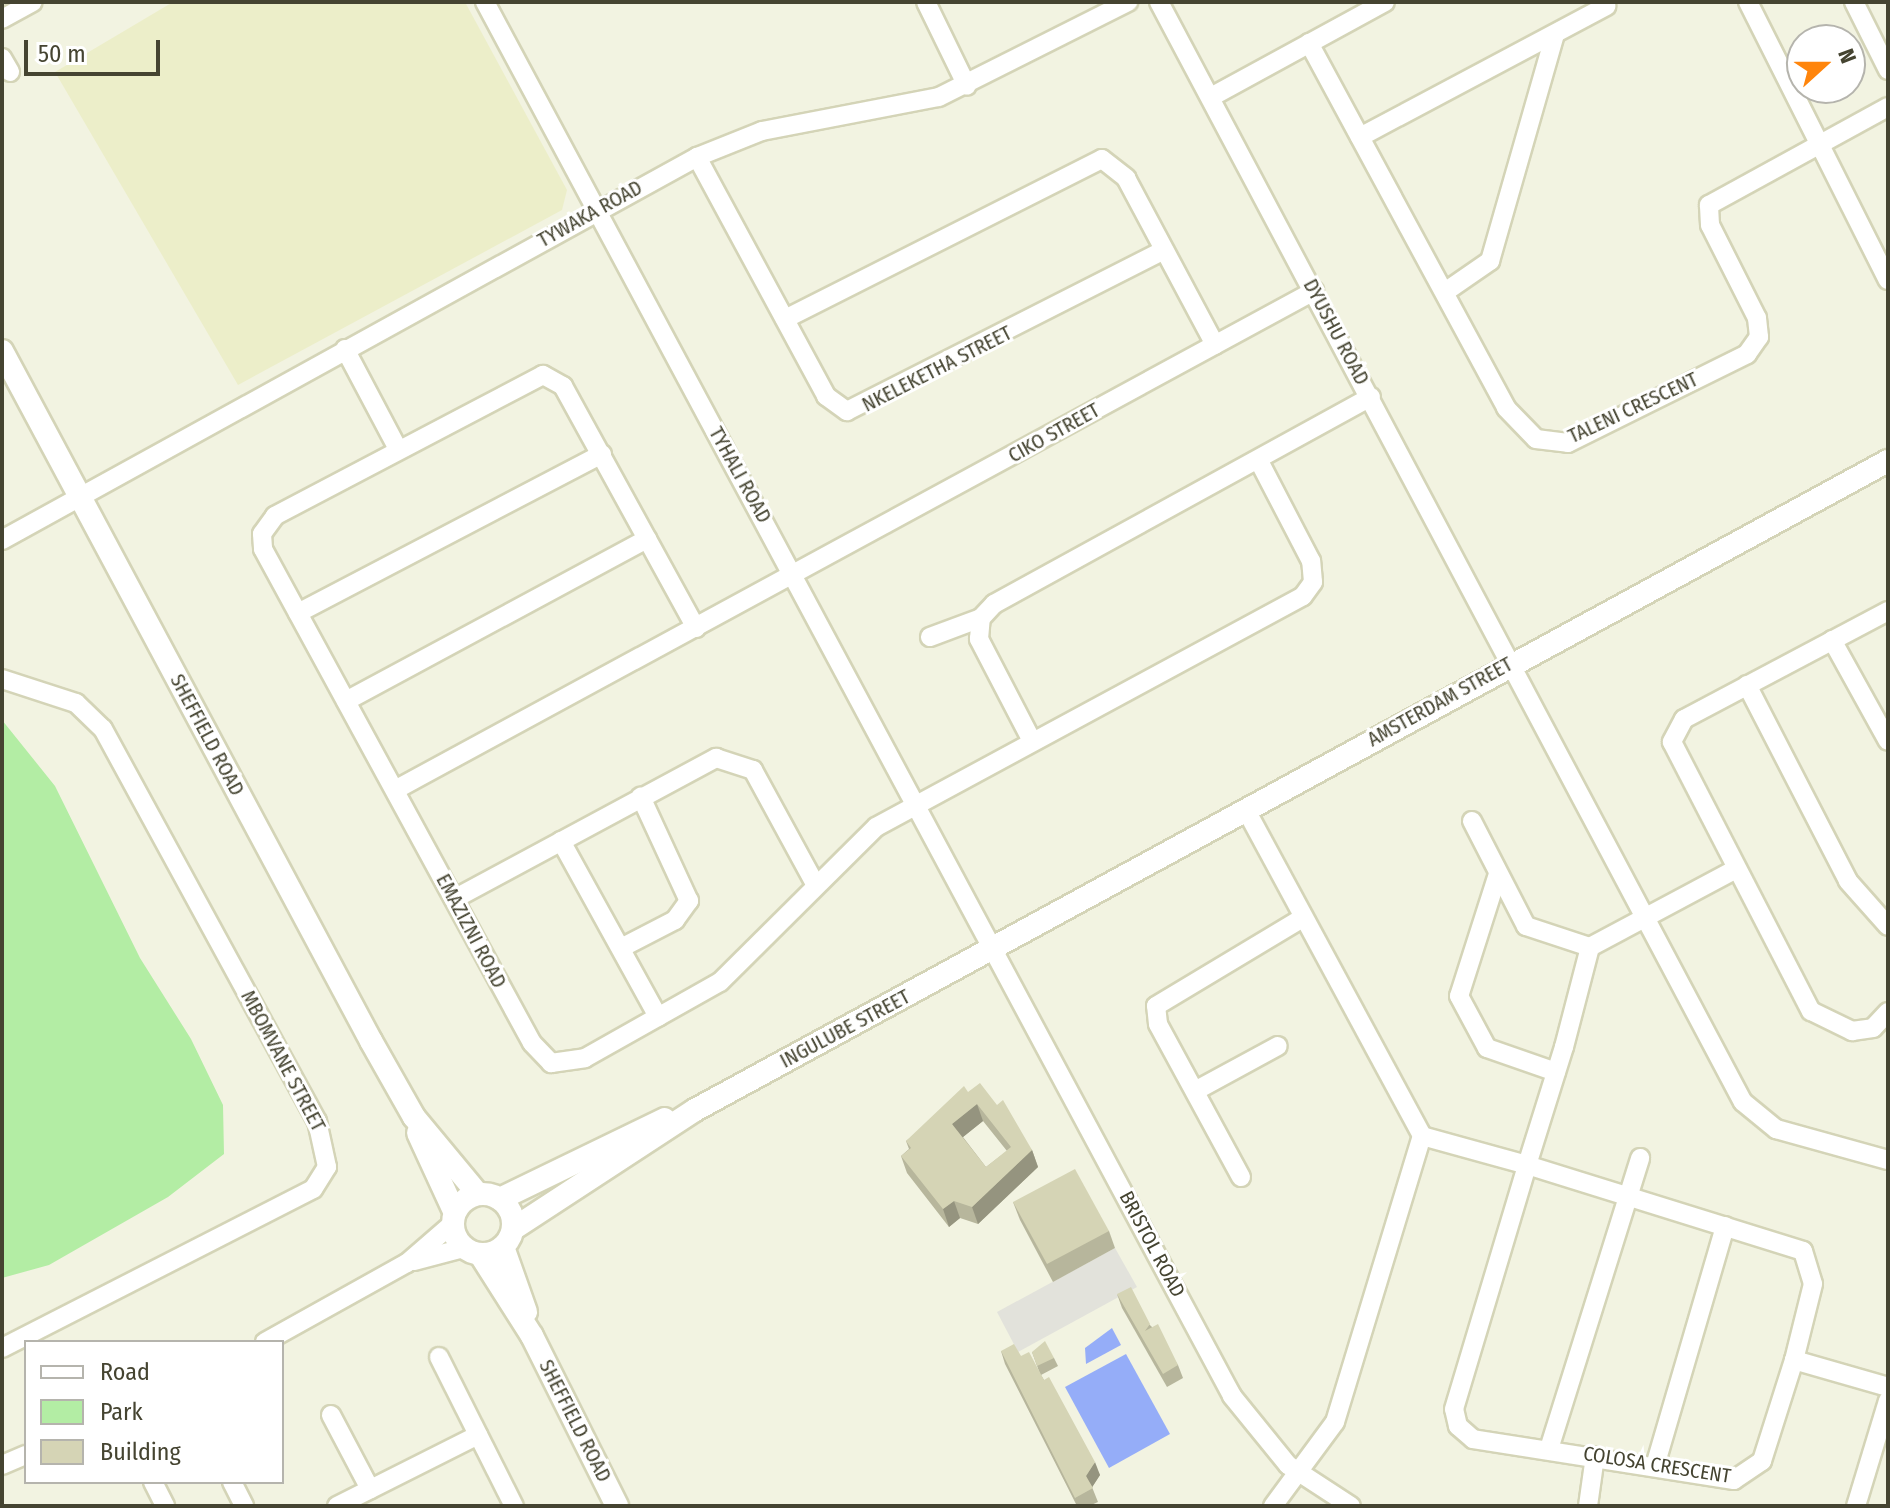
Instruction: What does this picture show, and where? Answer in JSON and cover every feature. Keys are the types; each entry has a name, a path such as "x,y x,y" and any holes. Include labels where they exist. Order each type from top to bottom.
{"street":[{"path":"2,19 33,2"},
{"name":"TYHALI ROAD","path":"485,2 595,211 995,947"},
{"path":"926,2 967,86"},
{"name":"TYWAKA ROAD","path":"2,540 697,157 762,131 967,86 1128,2"},
{"name":"DYUSHU ROAD","path":"1159,2 1757,1118 1888,1160"},
{"path":"1211,97 1385,2"},
{"path":"1748,2 1888,280"},
{"path":"1854,2 1888,70"},
{"path":"1360,137 1606,6"},
{"path":"1445,292 1490,261 1555,35"},
{"name":"TALENI CRESCENT","path":"1309,43 1506,408 1536,439 1568,443 1747,354 1759,337 1757,318 1710,225 1709,205 1819,142"},
{"path":"1819,142 1888,107"},
{"name":"NKELEKETHA STREET","path":"697,157 826,396 856,411 1163,251"},
{"path":"785,319 1092,160 1119,168 1215,345"},
{"name":"CIKO STREET","path":"395,790 1314,291"},
{"path":"345,349 398,449 543,375 563,386 696,628"},
{"name":"SHEFFIELD ROAD","path":"2,351 414,1117 453,1218 472,1251 532,1336 617,1506"},
{"path":"930,637 981,618 994,604 1371,397"},
{"name":"EMAZIZNI ROAD","path":"398,449 267,522 263,549 532,1043 551,1063 585,1058 732,972 814,882 862,837 1031,739 1303,596 1313,582 1311,561 1259,461"},
{"path":"298,613 602,454"},
{"name":"AMSTERDAM STREET","path":"995,947 1513,662 1888,461"},
{"path":"346,701 647,539"},
{"path":"1888,611 1684,719 1672,735 1734,870 1811,1011 1852,1031 1873,1028 1888,1012"},
{"path":"981,618 979,639 1031,739"},
{"path":"1832,640 1888,741"},
{"name":"MBOMVANE STREET","path":"2,679 76,703 103,729 317,1121 327,1167 313,1189 2,1348"},
{"path":"1747,685 1848,881 1888,926"},
{"path":"454,899 716,758 742,761 761,782 814,882"},
{"path":"621,948 675,920 689,901 641,797"},
{"path":"1246,810 1301,919 1422,1136 1527,1165"},
{"path":"1472,821 1526,926 1590,947 1734,870"},
{"path":"561,841 658,1017"},
{"path":"1498,874 1459,996 1487,1048 1556,1072"},
{"path":"1241,1177 1158,1024 1156,1006 1301,919"},
{"name":"INGULUBE STREET","path":"500,1199 695,1110 995,947"},
{"name":"BRISTOL ROAD","path":"995,947 1232,1396 1301,1475 1351,1506"},
{"name":"COLOSA CRESCENT","path":"1527,1165 1803,1251 1811,1263 1813,1284 1794,1360 1751,1474 1734,1480 1473,1439 1458,1426 1454,1409 1527,1165 1556,1072 1590,947"},
{"path":"1195,1091 1278,1046"},
{"name":"INGULUBE STREET","path":"472,1251 508,1238 695,1110"},
{"name":"SHEFFIELD ROAD","path":"414,1117 477,1193"},
{"path":"1273,1506 1301,1475 1344,1401 1422,1136"},
{"path":"1549,1449 1640,1158"},
{"path":"269,1340 407,1263 477,1193 500,1199"},
{"name":"SHEFFIELD ROAD","path":"500,1199 532,1336"},
{"path":"1655,1466 1725,1226"},
{"path":"407,1263 472,1251"},
{"path":"439,1357 514,1506"},
{"path":"1794,1360 1888,1387"},
{"path":"1856,1506 1888,1401"},
{"path":"331,1415 370,1489"},
{"path":"337,1506 478,1435"},
{"path":"2,1465 24,1456"},
{"path":"1588,1506 1595,1456"},
{"path":"154,1484 165,1506"},
{"path":"233,1484 244,1506"}],"shaded area":[{"path":"173,2 465,2 567,190 562,210 238,385 55,72"},
{"path":"1115,1248 1137,1287 1018,1352 997,1312"}],"green space":[{"path":"2,720 55,786 140,958 191,1039 223,1105 224,1154 168,1197 49,1265 2,1278"}],"water":[{"path":"1112,1328 1121,1345 1086,1364 1085,1348"},
{"path":"1126,1354 1170,1434 1109,1468 1065,1387"}],"building":[{"path":"980,1083 997,1105 1003,1100 1032,1150 972,1207 954,1201 943,1209 901,1156 911,1148 906,1141 964,1086 968,1092","holes":["977,1104 1011,1147 986,1167 952,1124"]},
{"path":"1075,1169 1109,1231 1047,1264 1013,1202"},
{"path":"1131,1287 1150,1324 1145,1331 1158,1324 1178,1365 1163,1374 1117,1294"},
{"path":"1045,1341 1054,1358 1037,1366 1032,1352"},
{"path":"1014,1344 1021,1356 1029,1352 1044,1380 1049,1377 1095,1462 1086,1476 1093,1488 1075,1498 1001,1351"}]}
